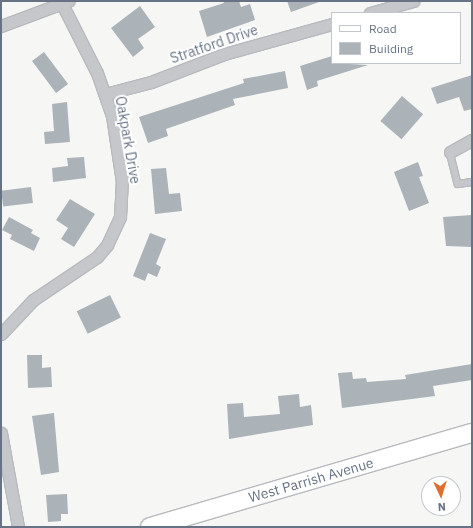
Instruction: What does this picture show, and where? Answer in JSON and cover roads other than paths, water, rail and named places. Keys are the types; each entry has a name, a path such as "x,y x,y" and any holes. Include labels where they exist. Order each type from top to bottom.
{"main road":[{"name":"West Parrish Avenue","path":"150,527 190,521 472,433"}],"street":[{"path":"374,12 413,1"},
{"path":"1,26 65,3"},
{"name":"Oakpark Drive","path":"1,334 33,300 97,256 114,231 120,216 122,182 105,94 65,3"},
{"name":"Stratford Drive","path":"105,94 151,82 224,54 331,24"},
{"path":"450,152 472,140"},
{"path":"1,433 18,527"}],"lane":[{"path":"450,152 458,184 472,182"}]}
